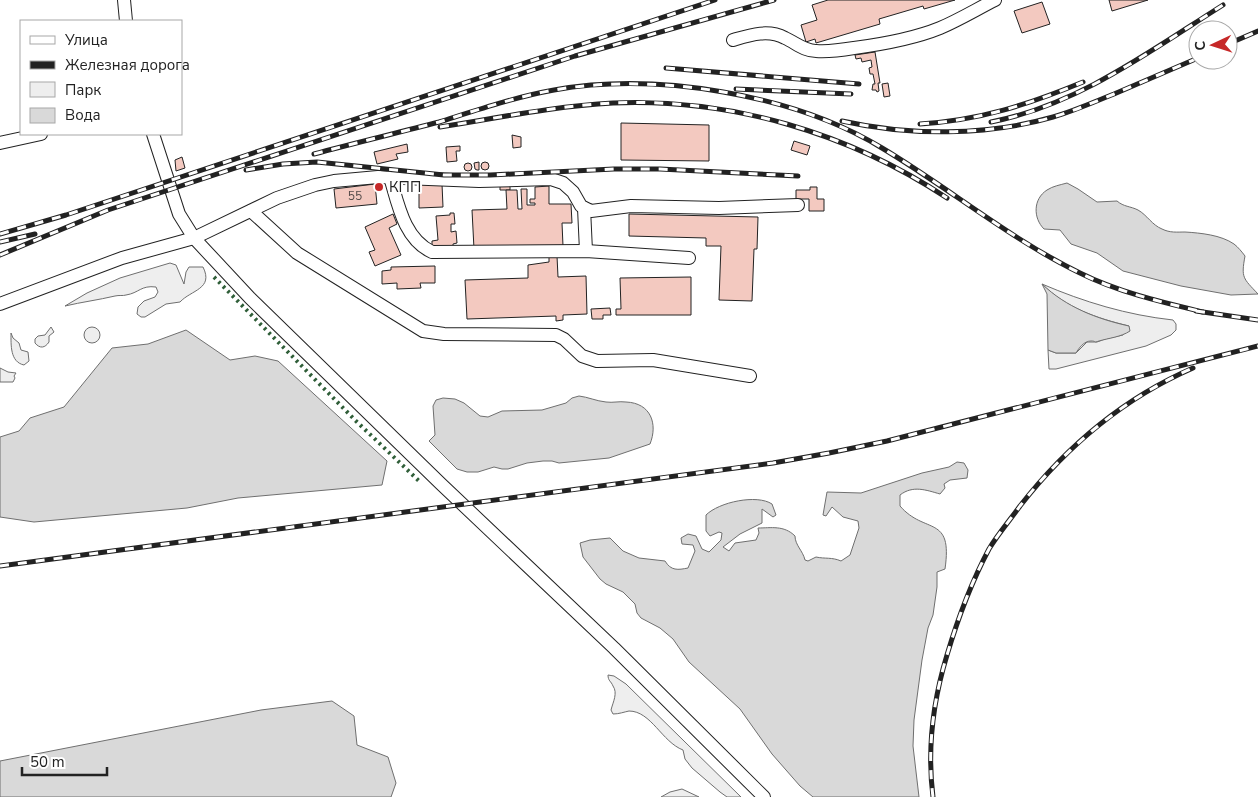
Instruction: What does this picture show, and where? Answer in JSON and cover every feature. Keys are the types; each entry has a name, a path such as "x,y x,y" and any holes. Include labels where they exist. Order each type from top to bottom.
{"street":[{"path":"124,0 126,20"},
{"path":"732,40 750,35 772,34 785,38 806,50 813,51 831,51 869,46 902,40 939,28 995,0"},
{"path":"0,143 36,135"},
{"path":"153,135 180,214 194,238 250,298 441,484 614,648 764,797"},
{"path":"0,304 122,258 194,238 276,198 315,185 378,177 479,181 558,180 568,187 584,208 591,211 631,206 719,208 798,205"},
{"path":"390,177 404,222 414,237 427,250 432,252 586,251 689,258"},
{"path":"584,208 586,251"},
{"path":"251,211 297,253 423,331 444,334 556,335 564,339 582,356 597,361 653,360 750,376"}],"green space":[{"path":"170,263 176,265 184,284 189,267 203,267 206,280 200,288 180,302 166,304 145,317 137,314 138,307 144,301 155,297 158,292 156,287 147,287 130,294 65,306 87,293 120,278"},
{"path":"1042,284 1106,307 1139,315 1173,320 1176,324 1176,330 1171,335 1146,346 1056,369 1049,369 1048,350 1056,353 1076,353 1087,342 1097,342 1123,335 1129,326 1071,306"},
{"path":"51,327 54,332 49,336 49,342 44,347 37,345 35,339 38,336 45,335"},
{"path":"89,327 95,327 100,332 98,341 89,343 84,338 84,332"},
{"path":"11,333 13,338 19,343 21,350 28,352 29,361 24,365 19,363 14,357 11,348"},
{"path":"0,368 16,373 13,382 0,382"},
{"path":"608,675 614,676 626,684 741,797 727,797 720,792 692,768 685,759 683,750 669,741 644,716 637,712 629,711 613,714 611,710 615,692 608,679"},
{"path":"682,789 699,797 661,797 670,792"}],"water":[{"path":"1067,183 1097,202 1117,201 1138,210 1155,225 1165,230 1204,234 1229,241 1245,256 1244,277 1258,294 1231,295 1181,286 1123,271 1097,253 1071,244 1060,230 1044,229 1040,225 1036,214 1039,198 1049,189"},
{"path":"1042,284 1072,306 1105,320 1129,326 1130,331 1123,335 1096,342 1086,342 1076,353 1056,353 1048,350 1047,294"},
{"path":"186,330 230,360 255,356 278,361 387,461 382,485 238,498 187,508 34,522 0,517 0,437 19,431 30,418 64,407 112,348 148,344"},
{"path":"579,396 606,402 635,403 647,410 653,422 650,444 609,458 559,463 543,461 527,463 508,469 494,467 478,472 467,472 457,469 429,441 435,435 433,406 436,400 443,398 455,399 464,403 480,416 488,417 502,411 542,410 566,403 572,398"},
{"path":"957,462 964,463 968,470 967,478 950,480 944,484 945,488 940,494 915,489 900,495 900,506 909,515 941,533 945,540 946,552 945,569 937,572 933,615 928,628 922,660 914,720 913,746 919,797 813,797 800,786 772,754 740,709 689,662 673,639 660,628 641,618 637,613 635,604 623,592 600,579 583,557 580,543 610,538 623,551 639,558 665,561 670,567 675,569 688,568 695,551 693,545 682,544 681,538 688,534 696,536 702,549 709,552 721,540 722,533 719,532 710,536 706,531 706,515 712,510 729,503 757,500 772,504 776,515 773,517 762,509 762,523 740,534 723,547 729,551 735,543 756,540 759,533 758,528 777,528 791,532 795,536 805,560 808,561 816,557 841,561 850,555 859,528 858,521 843,517 832,507 826,516 823,515 827,492 861,493 922,473 949,467"},
{"path":"332,701 354,716 357,745 388,757 396,783 391,797 0,797 0,761 261,710"}],"building":[{"path":"828,0 955,0 924,9 923,6 879,19 880,24 816,43 815,39 806,42 801,25 817,20 812,5"},
{"path":"1109,0 1148,0 1112,11"},
{"path":"1042,2 1050,24 1022,33 1014,11"},
{"path":"875,52 880,83 878,83 879,91 877,92 872,90 873,84 875,84 873,74 870,74 869,68 872,67 871,60 862,62 861,58 856,59 855,55"},
{"path":"888,83 890,96 884,97 882,84"},
{"path":"621,123 709,125 709,161 621,160"},
{"path":"512,135 521,137 521,147 513,148"},
{"path":"794,141 810,146 807,155 791,150"},
{"path":"407,144 408,152 396,154 398,159 377,164 374,152"},
{"path":"460,146 460,151 456,151 457,161 447,162 446,147"},
{"path":"182,157 185,168 176,171 175,160"},
{"path":"479,162 479,170 477,170 474,163"},
{"path":"485,162 489,166 485,170 481,166"},
{"path":"468,163 472,167 468,171 464,167"},
{"name":"КПП","path":"376,181 381,181 382,191 377,191"},
{"path":"375,184 377,204 336,208 334,189"},
{"path":"419,184 442,184 443,207 419,208"},
{"path":"510,184 510,190 500,190 500,185"},
{"path":"549,186 549,204 571,204 572,223 562,223 563,246 474,249 472,210 507,209 506,190 517,190 518,209 522,209 521,189 527,189 527,205 535,205 535,203 530,203 530,199 535,199 535,187"},
{"path":"810,187 817,187 817,199 824,199 824,211 809,211 809,199 796,199 796,190 810,190"},
{"path":"450,213 454,213 455,224 451,224 451,232 456,231 457,243 453,244 453,246 432,247 432,241 438,240 436,216 450,215"},
{"path":"393,214 397,224 389,228 401,255 375,266 369,252 375,250 365,227"},
{"path":"629,214 758,217 757,249 754,249 752,301 719,300 721,246 706,246 706,238 629,236"},
{"path":"549,256 557,256 558,277 586,276 587,314 563,315 563,320 556,321 556,316 467,319 465,280 528,278 528,265 549,262"},
{"path":"435,266 435,283 420,283 421,288 397,289 397,283 382,284 382,271 391,270 391,267"},
{"path":"691,277 691,315 616,315 616,309 621,309 620,278"},
{"path":"610,308 611,315 603,315 603,319 592,319 591,309"}],"railway":[{"path":"0,234 66,215 715,0"},
{"path":"0,255 108,210 575,56 774,0"},
{"path":"991,122 1023,114 1083,90 1140,58 1223,5"},
{"path":"1238,40 1258,31"},
{"path":"842,121 868,126 921,131 948,132 1002,128 1053,117 1076,109 1188,62"},
{"path":"666,68 859,84"},
{"path":"920,124 984,115 1042,98 1083,82"},
{"path":"314,154 439,122 510,100 554,90 594,85 636,84 679,86 723,92 766,101 847,129 907,163 1004,229 1054,260 1094,280 1125,291 1203,312"},
{"path":"736,89 851,94"},
{"path":"440,127 526,113 613,103 657,103 701,107 745,114 788,124 829,138 870,155 909,175 947,198"},
{"path":"246,170 283,164 317,162 444,175 660,169 798,176"},
{"path":"0,242 35,234"},
{"path":"1196,311 1258,320"},
{"path":"0,566 773,463 887,441 1258,346"},
{"path":"933,797 931,779 932,725 942,672 960,614 989,549 1038,484 1077,444 1120,409 1143,394 1193,368"}],"hedge":[{"path":"214,277 356,421 419,481"}],"place":[{"name":"КПП","path":"379,187"}]}
